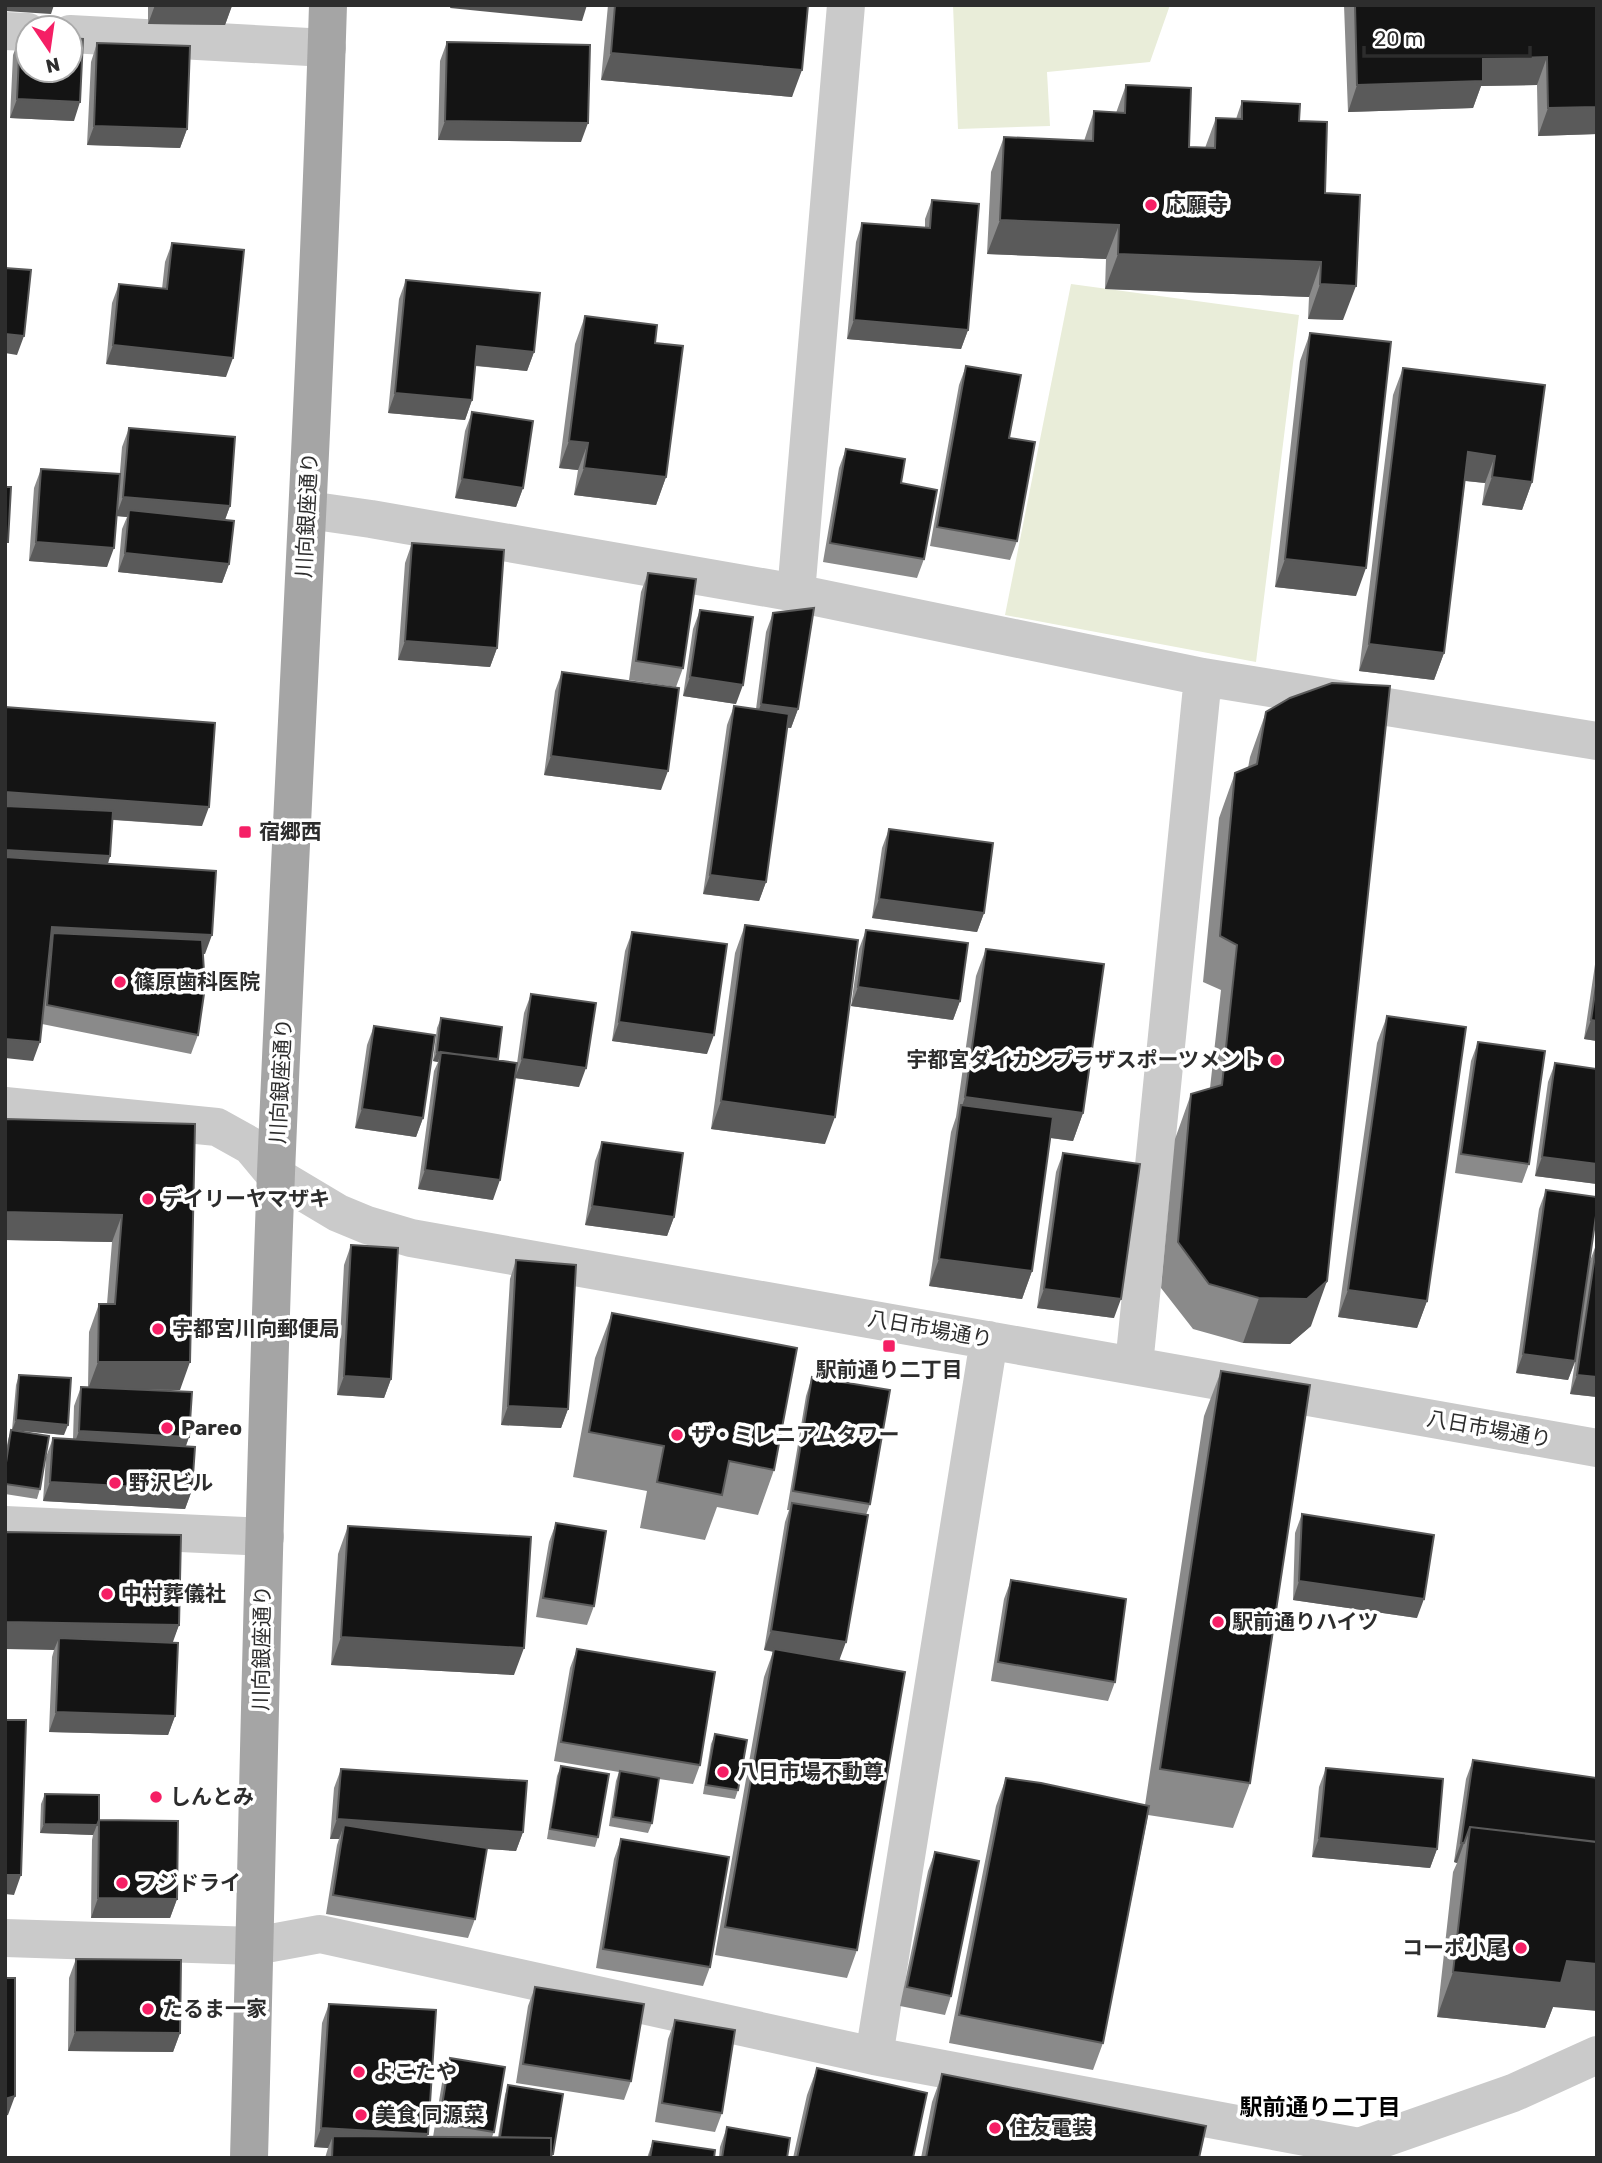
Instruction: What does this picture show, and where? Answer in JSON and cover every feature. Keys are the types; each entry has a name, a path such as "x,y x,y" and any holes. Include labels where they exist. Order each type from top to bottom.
{"main road":[{"name":"川向銀座通り","path":"249,2158 276,1176 308,510 328,5"}],"street":[{"path":"796,593 846,5"},
{"path":"84,35 327,48"},
{"path":"308,510 796,593 1203,677 1597,741"},
{"path":"1134,1365 1203,677"},
{"name":"八日市場通り","path":"5,1106 217,1127 251,1146 276,1176 338,1213 411,1238 1597,1448"},
{"path":"874,2056 989,1340"},
{"path":"5,1525 265,1537"},
{"path":"5,1938 255,1946 320,1934 874,2056 1350,2152 1513,2093 1597,2055"}],"green space":[{"path":"953,5 1170,5 1150,62 1047,72 1050,126 958,129"},
{"path":"1071,284 1299,315 1256,662 1005,615"}],"building":[{"path":"615,5 808,5 802,70 611,53"},
{"path":"1355,5 1597,5 1597,107 1548,108 1547,57 1483,59 1483,81 1357,85"},
{"path":"447,42 590,45 588,123 445,121"},
{"path":"97,43 190,46 187,129 94,126"},
{"path":"18,84 81,84 80,102 17,99"},
{"name":"応願寺","path":"1126,85 1191,88 1189,147 1215,148 1216,118 1242,119 1242,101 1300,104 1299,121 1327,122 1325,193 1360,195 1356,286 1320,284 1321,262 1118,254 1119,225 1000,220 1004,137 1093,141 1094,111 1125,113"},
{"path":"932,200 979,204 968,330 854,320 862,223 930,228"},
{"path":"172,243 244,250 233,358 113,345 119,284 167,289"},
{"path":"5,268 31,270 24,336 5,334"},
{"path":"406,280 540,293 534,352 477,346 472,400 395,393"},
{"path":"585,316 657,325 655,343 683,346 666,477 584,468 588,443 569,441"},
{"path":"1310,333 1391,342 1366,568 1285,559"},
{"path":"966,366 1021,375 1009,438 1035,442 1017,541 937,527"},
{"path":"1403,368 1545,385 1532,482 1492,477 1495,456 1468,452 1444,653 1369,644"},
{"path":"472,412 533,421 523,488 462,479"},
{"path":"129,428 235,437 230,506 123,497"},
{"path":"846,449 905,459 901,483 937,490 924,559 830,543"},
{"path":"41,469 120,474 114,548 36,542"},
{"path":"5,487 11,487 8,542 5,542"},
{"path":"129,510 234,521 229,564 125,553"},
{"path":"412,543 504,550 497,648 405,641"},
{"path":"648,573 696,579 683,668 636,661"},
{"path":"814,608 798,709 761,704 773,613"},
{"path":"700,610 753,617 743,685 690,677"},
{"path":"562,672 679,688 668,771 551,756"},
{"name":"宇都宮ダイカンプラザスポーツメント","path":"1332,683 1390,686 1327,1281 1307,1299 1259,1298 1209,1284 1178,1242 1191,1094 1222,1085 1237,945 1220,936 1235,773 1257,764 1266,712 1290,698"},
{"path":"734,706 789,714 766,882 710,875"},
{"path":"5,707 215,723 209,807 5,792"},
{"path":"5,806 113,811 110,856 5,850"},
{"path":"889,829 993,843 984,913 879,899"},
{"path":"5,857 216,871 212,935 52,927 40,1042 5,1039"},
{"path":"745,925 858,940 835,1117 721,1101"},
{"path":"866,930 968,943 960,1001 858,987"},
{"path":"632,932 727,944 714,1035 619,1022"},
{"name":"篠原歯科医院","path":"53,933 202,940 205,987 198,1035 47,1005"},
{"path":"986,949 1104,964 1083,1113 965,1097"},
{"path":"1597,979 1597,1021 1591,1020"},
{"path":"531,994 596,1003 586,1068 522,1059"},
{"path":"1387,1016 1466,1027 1427,1301 1348,1290"},
{"path":"441,1018 502,1027 498,1059 437,1052"},
{"path":"374,1026 435,1035 423,1118 362,1109"},
{"path":"1478,1042 1545,1051 1529,1164 1461,1154"},
{"path":"441,1052 517,1063 500,1180 425,1170"},
{"path":"1555,1063 1597,1069 1597,1164 1542,1157"},
{"path":"961,1105 1053,1117 1032,1271 939,1259"},
{"path":"5,1119 195,1124 190,1362 98,1362 99,1304 115,1304 122,1215 5,1212"},
{"path":"602,1142 683,1153 674,1217 592,1206"},
{"path":"1063,1153 1140,1164 1121,1299 1044,1289"},
{"path":"1546,1190 1597,1197 1575,1361 1523,1354"},
{"path":"1597,1242 1597,1377 1577,1375"},
{"path":"351,1245 398,1248 391,1379 344,1376"},
{"path":"516,1260 576,1265 568,1409 508,1406"},
{"name":"ザ・ミレニアムタワー","path":"612,1313 797,1348 774,1470 729,1461 722,1495 657,1482 664,1446 589,1432"},
{"name":"駅前通りハイツ","path":"1221,1371 1310,1385 1250,1783 1160,1769"},
{"path":"19,1375 71,1378 68,1425 16,1420"},
{"path":"812,1377 890,1390 870,1504 793,1491"},
{"path":"81,1387 192,1392 189,1437 79,1431"},
{"path":"11,1430 49,1436 40,1489 5,1484"},
{"path":"53,1438 195,1447 192,1490 50,1482"},
{"path":"792,1503 868,1515 846,1642 771,1631"},
{"path":"1302,1514 1434,1535 1424,1599 1299,1581"},
{"path":"556,1523 606,1531 594,1606 543,1598"},
{"path":"348,1526 531,1537 524,1648 341,1637"},
{"path":"5,1532 181,1535 179,1625 5,1622"},
{"path":"1011,1580 1126,1599 1115,1682 998,1662"},
{"path":"59,1638 178,1643 175,1716 56,1712"},
{"path":"577,1649 715,1672 700,1765 561,1742"},
{"path":"774,1649 905,1672 857,1950 725,1927"},
{"path":"5,1720 26,1720 21,1875 5,1875"},
{"name":"八日市場不動尊","path":"715,1734 747,1740 738,1790 706,1785"},
{"path":"1473,1760 1597,1778 1597,1842 1470,1827 1464,1843 1461,1843"},
{"path":"561,1766 609,1774 598,1837 550,1829"},
{"path":"1326,1768 1443,1779 1437,1849 1319,1838"},
{"path":"341,1769 527,1781 523,1832 337,1819"},
{"path":"620,1771 659,1778 652,1823 613,1817"},
{"path":"1006,1778 1149,1806 1103,2043 959,2015"},
{"path":"45,1794 99,1795 97,1825 44,1824"},
{"path":"99,1820 178,1821 177,1899 98,1898"},
{"path":"344,1825 487,1848 475,1919 333,1895"},
{"name":"コーポ小尾","path":"1470,1827 1597,1842 1597,1964 1567,1961 1561,1983 1453,1972"},
{"path":"621,1839 729,1857 710,1967 603,1949"},
{"path":"935,1852 979,1861 951,1996 907,1987"},
{"path":"76,1959 181,1960 180,2033 75,2032"},
{"path":"5,1978 15,1978 15,2096 5,2099"},
{"path":"535,1987 644,2004 631,2081 523,2064"},
{"path":"329,2004 436,2010 428,2134 321,2128"},
{"path":"675,2020 735,2030 722,2113 662,2103"},
{"path":"450,2058 505,2067 494,2132 439,2123"},
{"path":"817,2068 927,2093 913,2158 797,2158"},
{"path":"942,2074 1206,2126 1199,2158 926,2158"},
{"path":"508,2085 563,2094 553,2154 551,2138 500,2137"},
{"path":"727,2127 790,2138 787,2158 722,2158"},
{"path":"333,2136 551,2138 551,2158 332,2158"},
{"path":"653,2141 715,2150 714,2158 650,2158"}],"place":[{"name":"応願寺","path":"1151,205"},
{"name":"宿郷西","path":"245,832"},
{"name":"篠原歯科医院","path":"120,982"},
{"name":"宇都宮ダイカンプラザスポーツメント","path":"1276,1060"},
{"name":"デイリーヤマザキ","path":"148,1199"},
{"name":"宇都宮川向郵便局","path":"158,1329"},
{"name":"駅前通り二丁目","path":"889,1346"},
{"name":"Pareo","path":"167,1428"},
{"name":"ザ・ミレニアムタワー","path":"677,1435"},
{"name":"野沢ビル","path":"115,1483"},
{"name":"中村葬儀社","path":"107,1594"},
{"name":"駅前通りハイツ","path":"1218,1622"},
{"name":"八日市場不動尊","path":"723,1772"},
{"name":"しんとみ","path":"156,1797"},
{"name":"フジドライ","path":"122,1883"},
{"name":"コーポ小尾","path":"1521,1948"},
{"name":"たるま一家","path":"148,2009"},
{"name":"よこたや","path":"359,2072"},
{"name":"美食 同源菜","path":"361,2115"},
{"name":"住友電装","path":"995,2128"}],"district":[{"name":"駅前通り二丁目","path":"1320,2107"}]}
